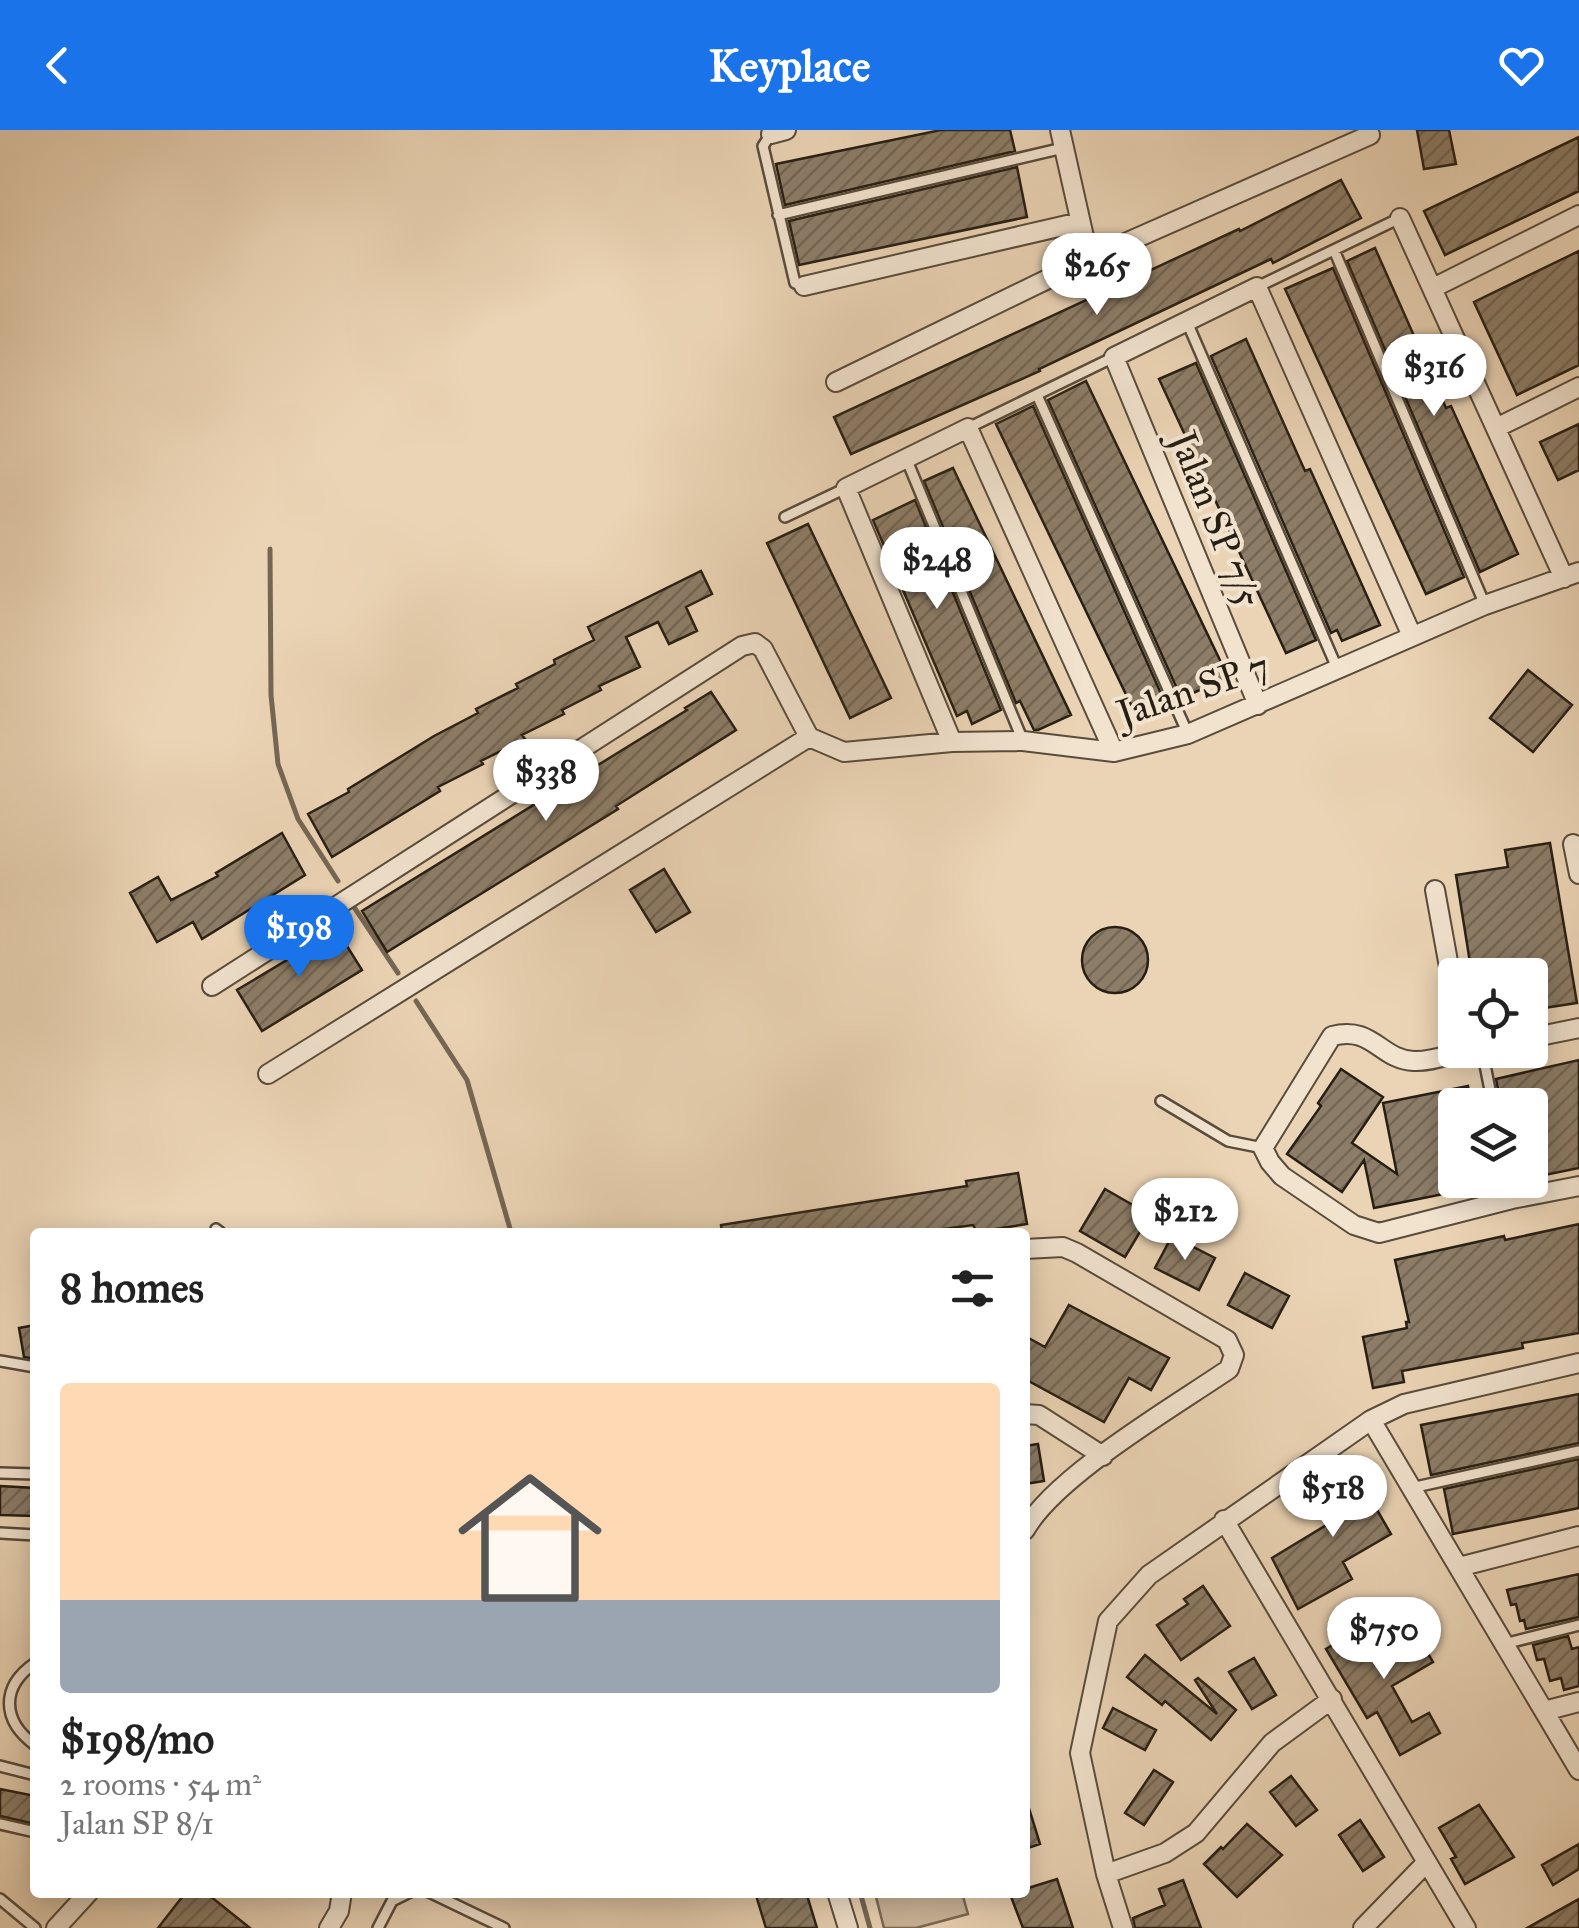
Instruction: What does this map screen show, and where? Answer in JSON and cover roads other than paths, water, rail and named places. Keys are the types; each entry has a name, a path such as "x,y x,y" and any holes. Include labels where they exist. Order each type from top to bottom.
{"street":[{"path":"836,382 1089,259 1370,135"},
{"path":"1062,139 1089,259"},
{"path":"1432,288 1579,215"},
{"path":"1400,218 1496,428 1571,575"},
{"path":"804,286 1080,222"},
{"path":"1114,357 1257,288 1412,636"},
{"name":"Jalan SP 7/5","path":"1114,357 1258,705"},
{"path":"1496,428 1579,388"},
{"path":"952,742 846,488 968,428 1114,752"},
{"name":"Jalan SP 7","path":"810,738 844,752 952,742 1023,741 1114,752 1188,734 1486,604 1571,575"},
{"path":"212,986 742,646 756,643 763,650 810,738 268,1074"},
{"path":"1573,844 1579,874"},
{"path":"1435,890 1447,958"},
{"path":"1548,1034 1579,1028"},
{"path":"1438,1056 1414,1061 1397,1057 1366,1036 1349,1032 1332,1036 1263,1148 1282,1176 1354,1225 1378,1233 1485,1198"},
{"path":"1548,1188 1579,1186"},
{"path":"1030,1249 1063,1247 1076,1253 1227,1340 1234,1355 1229,1369 1103,1456 1038,1509 1030,1522"},
{"path":"1123,1928 1106,1874 1080,1752 1108,1621 1148,1575 1371,1420 1404,1404 1579,1362"},
{"path":"1030,1414 1040,1415 1103,1456"},
{"path":"1371,1420 1579,1770"},
{"path":"1224,1520 1466,1928"},
{"path":"1459,1567 1579,1536"},
{"path":"1106,1874 1165,1853 1196,1833 1272,1743 1332,1699"},
{"path":"1544,1711 1579,1702"},
{"path":"1363,1928 1426,1864"},
{"path":"56,1928 84,1898"},
{"path":"329,1928 341,1898"},
{"path":"839,1898 848,1928"}],"lane":[{"path":"778,132 763,146 795,282 804,286"},
{"path":"778,215 1062,139"},
{"path":"1257,288 1400,218"},
{"path":"1334,250 1486,604"},
{"path":"1187,322 1337,668"},
{"path":"968,428 1114,357"},
{"path":"1036,395 1188,734"},
{"path":"906,458 1023,741"},
{"path":"785,517 846,488"},
{"path":"1162,1101 1228,1141 1263,1148"},
{"path":"0,1362 30,1366"},
{"path":"1412,1488 1579,1452"},
{"path":"0,1473 30,1474"},
{"path":"0,1533 30,1535"},
{"path":"1504,1644 1579,1626"},
{"path":"30,1668 16,1680 9,1702 17,1732 30,1741"},
{"path":"0,1766 30,1774"},
{"path":"0,1824 30,1831"},
{"path":"0,1898 35,1928"},
{"path":"378,1928 392,1901 398,1898"},
{"path":"442,1898 504,1928"}],"waterway":[{"path":"270,549 271,695 278,764 298,819 338,881"},
{"path":"354,907 398,973"},
{"path":"416,1001 467,1080 510,1228"},
{"path":"862,1898 870,1928"}]}
